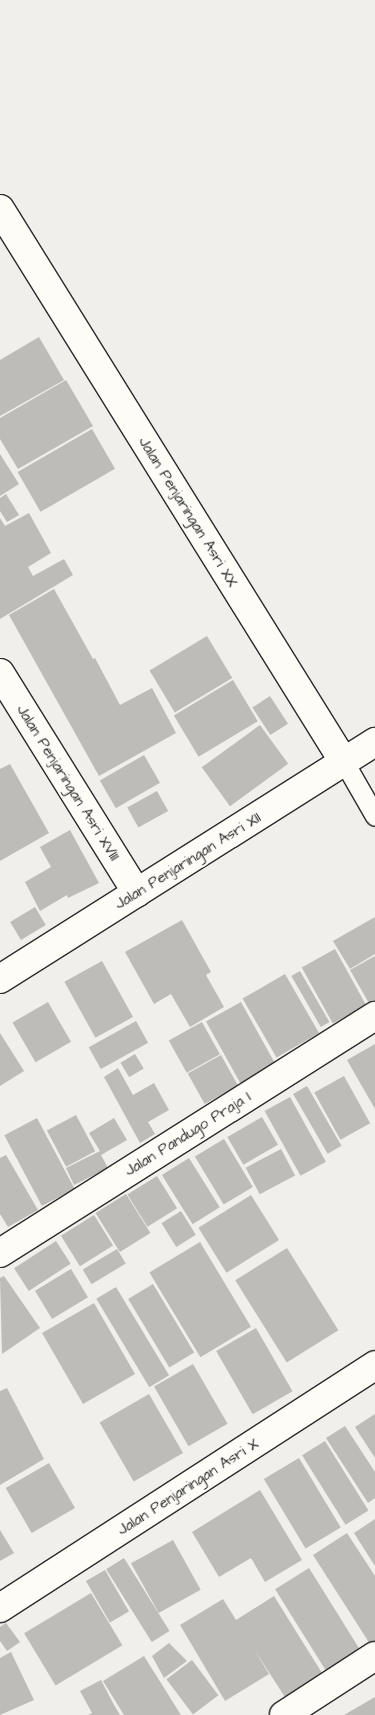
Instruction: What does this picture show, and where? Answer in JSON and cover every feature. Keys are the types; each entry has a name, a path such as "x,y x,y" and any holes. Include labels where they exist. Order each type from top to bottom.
{"street":[{"name":"Jalan Penjaringan Asri XX","path":"0,209 344,762"},
{"name":"Jalan Penjaringan Asri XVIII","path":"0,674 137,893"},
{"name":"Jalan Penjaringan Asri XII","path":"0,979 375,742"},
{"name":"Jalan Pandugo Praja I","path":"0,1253 375,1016"},
{"name":"Jalan Penjaringan Asri X","path":"0,1608 375,1365"},
{"path":"284,1715 375,1656"}],"lane":[{"name":"Jalan Penjaringan Asri XX","path":"344,762 375,816"}],"building":[{"path":"39,337 64,380 0,416 0,360"},
{"path":"66,380 93,426 18,469 0,439 0,418"},
{"path":"92,429 115,469 41,512 18,472"},
{"path":"0,454 19,484 0,496"},
{"path":"6,494 19,515 7,522 0,511 0,498"},
{"path":"29,513 51,553 28,567 33,576 64,559 73,575 0,619 0,518 5,526"},
{"path":"54,589 93,659 95,658 120,705 152,688 176,733 99,776 9,615"},
{"path":"207,636 232,678 175,713 150,671"},
{"path":"233,680 258,721 199,757 174,716"},
{"path":"270,696 288,724 270,735 252,707"},
{"path":"260,725 288,764 230,806 202,767"},
{"path":"144,755 160,783 116,808 100,780"},
{"path":"10,764 49,833 0,861 0,769"},
{"path":"157,791 168,811 138,828 127,807"},
{"path":"70,830 99,883 68,898 67,895 40,911 25,882 51,867 40,847"},
{"path":"35,907 46,925 21,940 10,922"},
{"path":"375,917 375,954 350,969 333,941"},
{"path":"182,920 211,972 206,975 224,1007 190,1027 171,994 154,1004 125,952"},
{"path":"335,949 366,1005 333,1023 302,967"},
{"path":"375,956 375,1002 370,1005 350,970"},
{"path":"102,961 133,1017 95,1038 64,982"},
{"path":"300,971 330,1022 321,1027 291,976"},
{"path":"285,974 319,1033 277,1057 243,998"},
{"path":"48,1002 71,1042 35,1062 12,1022"},
{"path":"241,1002 276,1065 241,1084 206,1021"},
{"path":"136,1021 148,1043 101,1069 89,1047"},
{"path":"202,1022 220,1054 187,1073 169,1040"},
{"path":"0,1033 24,1071 0,1086"},
{"path":"375,1044 375,1109 347,1060"},
{"path":"135,1054 144,1069 129,1077 120,1063"},
{"path":"221,1055 238,1086 205,1104 188,1073"},
{"path":"118,1068 133,1095 154,1083 169,1110 148,1122 155,1134 140,1143 104,1077"},
{"path":"344,1076 370,1123 340,1140 314,1092"},
{"path":"307,1086 342,1146 328,1154 293,1094"},
{"path":"290,1097 326,1162 301,1176 265,1111"},
{"path":"76,1115 95,1151 66,1167 47,1130"},
{"path":"262,1117 278,1145 243,1165 227,1137"},
{"path":"37,1118 75,1189 42,1206 4,1135"},
{"path":"114,1118 127,1140 101,1155 108,1168 74,1185 66,1168 100,1151 89,1133"},
{"path":"224,1139 253,1187 224,1205 195,1157"},
{"path":"281,1149 295,1175 260,1194 246,1168"},
{"path":"6,1155 38,1210 8,1227 0,1214 0,1158"},
{"path":"189,1158 220,1207 193,1224 162,1175"},
{"path":"157,1176 177,1208 147,1227 127,1195"},
{"path":"126,1194 150,1233 120,1252 95,1213"},
{"path":"251,1195 279,1240 227,1273 198,1228"},
{"path":"181,1211 196,1235 176,1247 161,1223"},
{"path":"94,1215 113,1246 80,1266 61,1236"},
{"path":"56,1241 71,1264 29,1291 14,1268"},
{"path":"200,1242 251,1327 200,1357 149,1272"},
{"path":"287,1248 338,1330 287,1363 235,1280"},
{"path":"117,1249 126,1264 91,1284 83,1270"},
{"path":"71,1269 88,1297 52,1319 35,1291"},
{"path":"4,1276 40,1328 2,1354 0,1278"},
{"path":"153,1284 194,1353 169,1368 128,1299"},
{"path":"116,1287 169,1375 149,1387 96,1299"},
{"path":"94,1303 135,1374 83,1404 42,1333"},
{"path":"256,1328 292,1391 253,1414 216,1351"},
{"path":"193,1364 228,1424 189,1446 154,1386"},
{"path":"7,1388 44,1459 0,1485 0,1391"},
{"path":"149,1394 183,1453 134,1481 100,1422"},
{"path":"375,1414 375,1458 355,1427"},
{"path":"345,1426 375,1472 375,1498 368,1503 326,1438"},
{"path":"325,1441 368,1511 346,1525 302,1455"},
{"path":"299,1458 341,1527 306,1549 264,1479"},
{"path":"49,1463 75,1508 32,1533 6,1488"},
{"path":"260,1490 302,1560 265,1582 251,1558 219,1577 192,1532"},
{"path":"375,1519 375,1566 354,1533"},
{"path":"0,1530 14,1553 0,1561"},
{"path":"347,1533 375,1576 375,1641 370,1644 313,1555"},
{"path":"173,1540 201,1590 159,1613 131,1563"},
{"path":"124,1558 170,1631 152,1642 106,1569"},
{"path":"309,1568 361,1652 328,1673 275,1589"},
{"path":"105,1570 129,1612 110,1623 86,1581"},
{"path":"91,1593 122,1645 56,1685 24,1633"},
{"path":"274,1596 327,1681 290,1705 254,1649 269,1674 225,1701 180,1625 223,1599 236,1620"},
{"path":"6,1623 20,1642 7,1651 0,1641 0,1627"},
{"path":"169,1643 187,1661 164,1678 152,1656"},
{"path":"11,1652 34,1700 0,1715 0,1658"},
{"path":"144,1656 181,1715 124,1715 103,1681"},
{"path":"192,1660 218,1695 193,1714 166,1679"},
{"path":"101,1680 120,1715 88,1715 92,1713 80,1691"},
{"path":"375,1697 375,1715 344,1715"}]}
